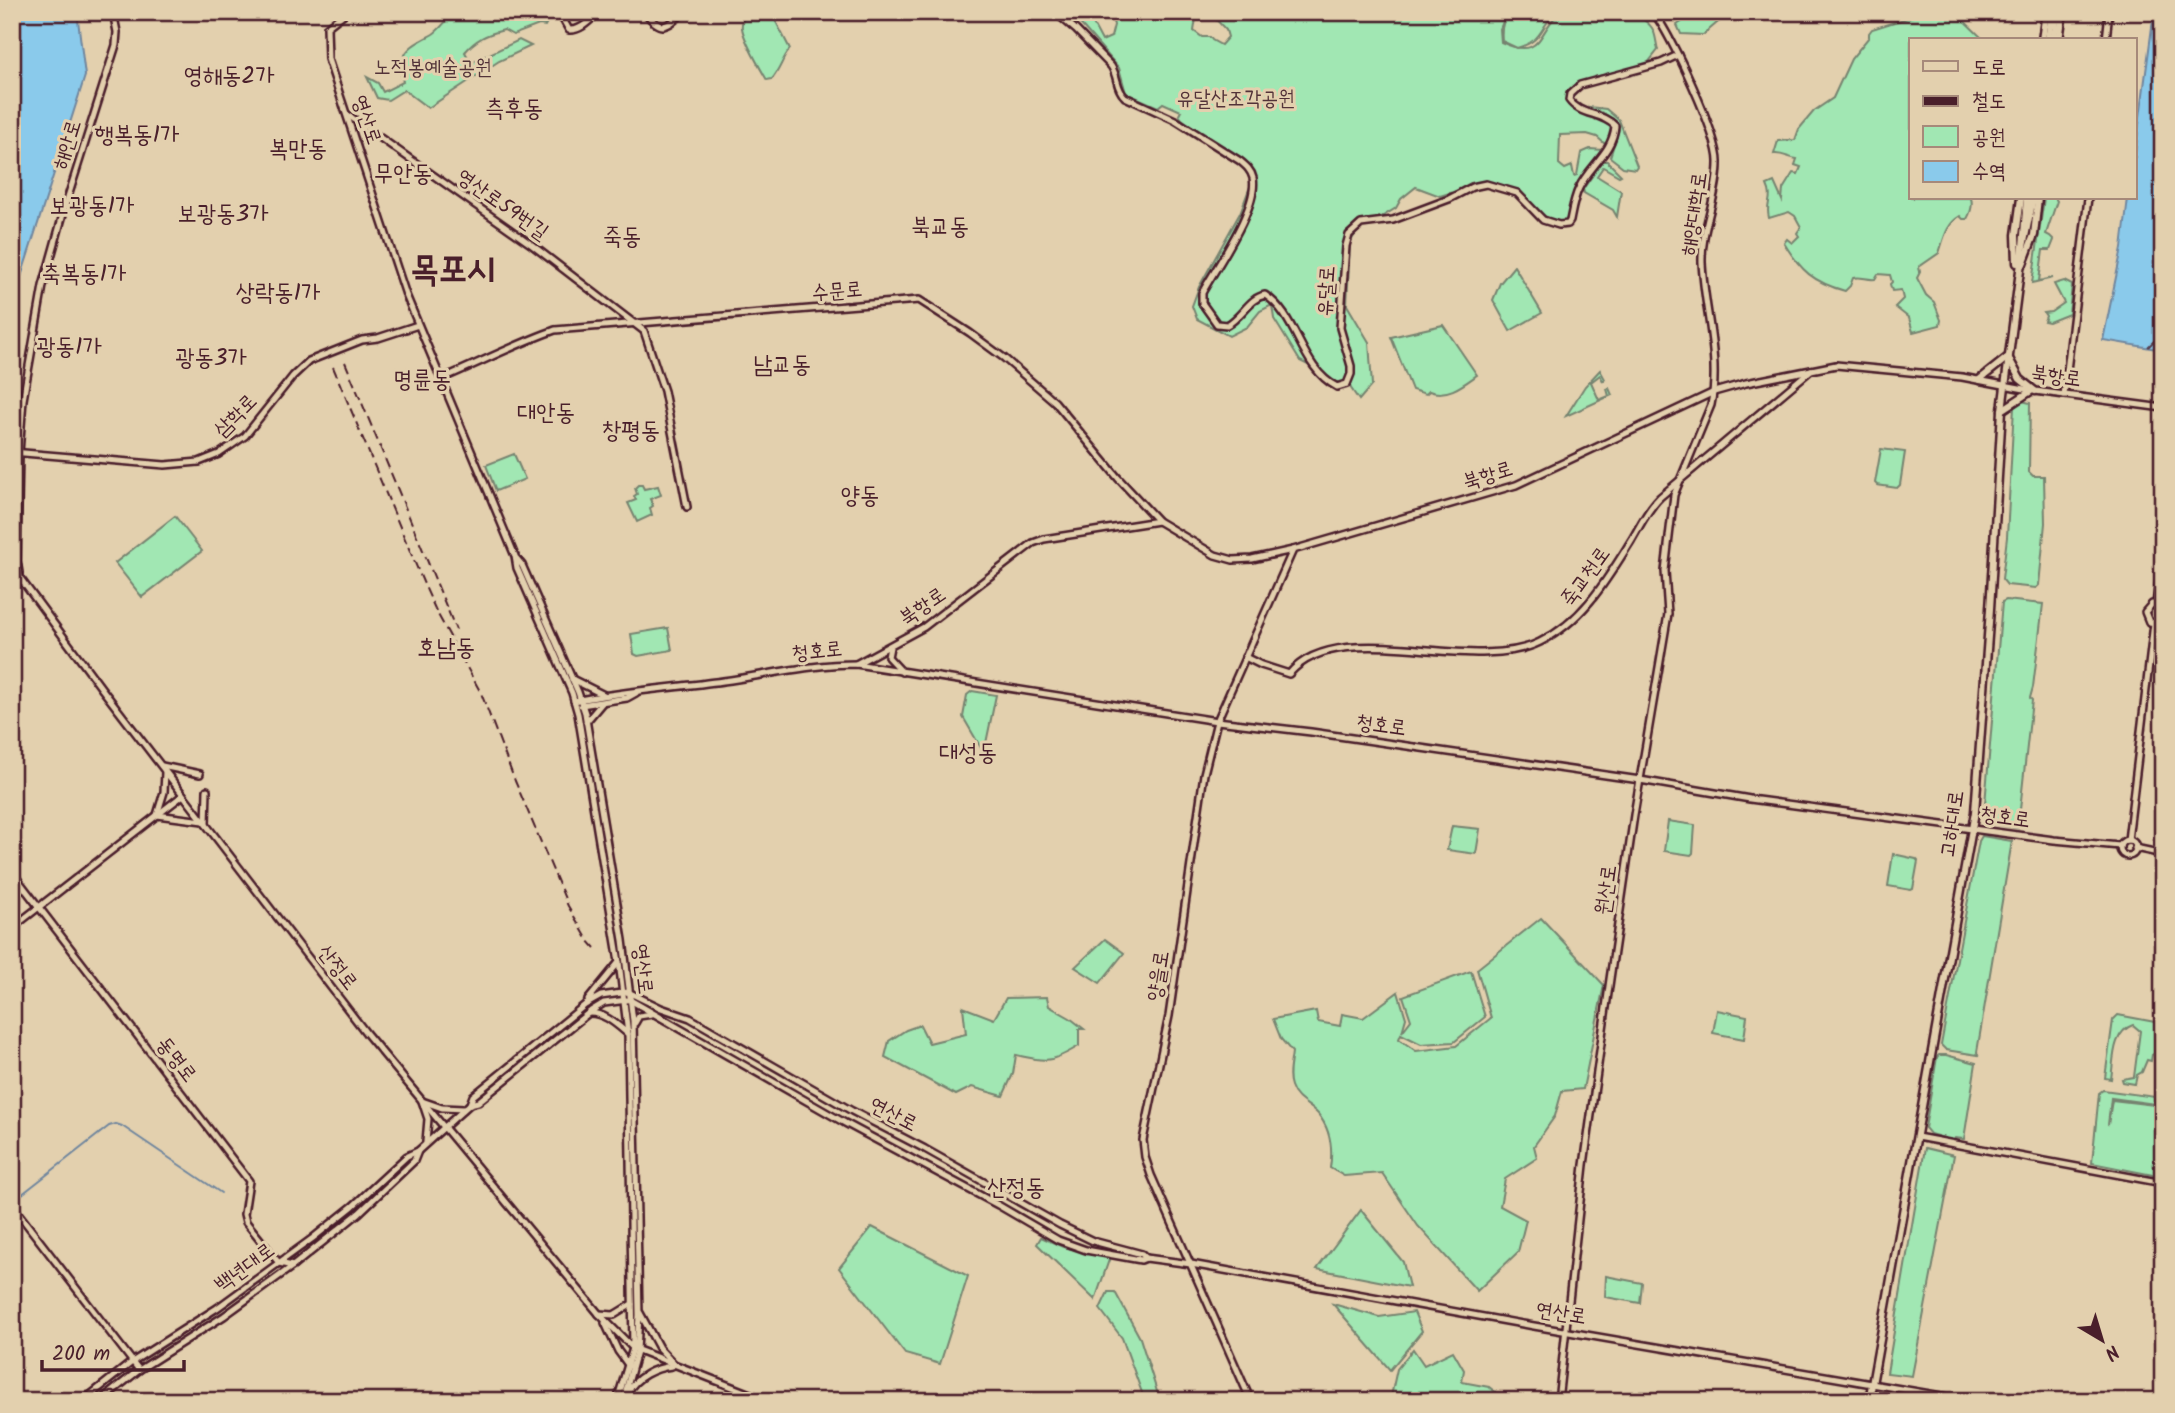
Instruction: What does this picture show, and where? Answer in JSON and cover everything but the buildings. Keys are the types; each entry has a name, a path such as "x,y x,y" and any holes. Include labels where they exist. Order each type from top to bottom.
{"main road":[{"path":"2042,38 2048,13"},
{"path":"2048,13 2048,38"},
{"path":"2055,38 2061,14"},
{"path":"2059,38 2061,14"},
{"path":"2018,279 2016,235 2021,200"},
{"name":"고하대로","path":"2023,247 2027,200"},
{"name":"고하대로","path":"1869,1401 1972,829 1990,609 2004,385 2018,279 2033,200"},
{"path":"2018,279 2034,235 2038,200"},
{"path":"1979,380 2008,357 2020,379 2033,391 2002,410"}],"street":[{"name":"해안로","path":"16,453 43,286 116,45 117,32 113,12"},
{"name":"영산로","path":"346,12 327,27 328,60 406,295 515,556 517,568 586,722 623,940 630,1032 639,1311 635,1350 621,1400"},
{"path":"559,12 572,31 579,29 599,12"},
{"path":"645,12 655,24 662,27 684,12"},
{"name":"유달로","path":"1055,12 1111,66 1119,92 1125,97 1175,120 1249,169 1253,190 1246,211 1235,236 1202,293 1202,303 1217,324 1227,326 1241,315 1253,300 1265,295 1280,308 1307,357 1323,377 1337,387 1347,384 1351,373 1340,328 1346,246 1354,229 1361,224 1392,220 1449,199 1472,187 1486,184 1517,193 1543,219 1559,225 1568,224 1578,189 1604,155 1615,131 1615,125 1598,115 1575,108 1569,100 1570,94 1580,85 1661,63 1678,55"},
{"name":"해양대학로","path":"1653,12 1678,55 1712,132 1718,155 1717,176 1702,251 1714,367 1714,392"},
{"path":"2106,38 2109,12"},
{"name":"영산로59번길","path":"348,115 532,246 644,331 664,391 687,507"},
{"path":"2064,395 2088,200"},
{"name":"수문로","path":"441,379 555,330 919,300 971,333 1055,402 1118,478 1158,521"},
{"path":"648,342 649,332 656,322"},
{"name":"삼학로","path":"16,453 165,465 211,458 245,436 293,376 309,361 362,340 378,338 418,325"},
{"name":"북항로","path":"856,664 934,620 1033,543 1044,539 1158,521 1228,560 1252,559 1293,550 1516,485 1714,392 1836,365 1979,380 2033,391 2163,408"},
{"name":"죽교천로","path":"1245,657 1289,674 1294,667 1316,653 1352,648 1478,653 1529,648 1561,630 1579,615 1660,497 1811,370"},
{"name":"원산로","path":"1558,1401 1587,1143 1632,826 1668,614 1665,571 1674,495 1714,392"},
{"name":"산정로","path":"16,453 17,561 20,578 366,1033 599,1314 635,1350 768,1401"},
{"name":"양을로","path":"1251,1401 1151,1175 1143,1140 1169,1016 1204,774 1217,721 1282,580 1293,550"},
{"path":"2156,604 2163,551"},
{"name":"영산로","path":"515,556 522,565 572,679 626,996"},
{"path":"2156,604 2163,608"},
{"path":"2156,604 2148,607 2145,612 2147,619 2154,623 2163,620"},
{"path":"2128,840 2154,623"},
{"path":"890,647 888,657 902,672"},
{"name":"청호로","path":"578,703 604,698 627,698 639,692 832,664 856,664 1217,721 1640,780 1750,799 2054,840 2120,846"},
{"path":"572,679 604,698 586,722"},
{"path":"157,815 163,792 163,768 200,774"},
{"path":"157,815 205,823 207,790"},
{"path":"12,928 183,795"},
{"path":"2128,840 2120,846 2122,854 2128,856 2136,848"},
{"path":"2128,840 2136,848 2163,854"},
{"name":"동명로","path":"12,872 249,1181 244,1218 279,1263"},
{"path":"582,1007 619,962"},
{"name":"백년대로","path":"467,1107 473,1096 582,1007 601,996 626,996"},
{"name":"연산로","path":"626,996 690,1018 1060,1225 1093,1241 1142,1254 1146,1258"},
{"name":"연산로","path":"626,996 685,1033 1058,1240 1086,1250 1141,1260 1146,1258 1191,1264 1971,1401"},
{"name":"백년대로","path":"83,1401 132,1362 217,1308 279,1263 353,1206 407,1156 418,1151 467,1107 478,1102 578,1020 604,1003 626,996"},
{"path":"578,1020 591,1012 600,1014 630,1032 635,1021 645,1014 663,1018"},
{"name":"영산로","path":"621,1400 635,1350 632,1304 630,1032"},
{"path":"422,1101 442,1108 467,1107"},
{"path":"422,1101 428,1119 426,1143"},
{"path":"1917,1137 2163,1183"},
{"name":"백년대로","path":"100,1401 139,1370 224,1316 293,1266 359,1213 414,1161 418,1151"},
{"path":"12,1205 139,1370"},
{"path":"279,1263 293,1266"},
{"path":"599,1314 614,1315 632,1304"},
{"path":"639,1311 659,1348 675,1366"},
{"path":"599,1314 629,1366"},
{"path":"621,1400 642,1377 658,1368 675,1366"}],"green space":[{"name":"유달산조각공원","path":"1610,11 1635,15 1645,20 1653,30 1658,50 1647,64 1595,77 1574,86 1567,94 1569,102 1577,111 1604,121 1611,125 1612,129 1602,154 1587,171 1565,222 1551,220 1538,212 1519,192 1491,182 1440,196 1416,187 1401,199 1396,208 1361,224 1350,243 1347,305 1369,342 1372,385 1359,400 1350,387 1330,387 1316,369 1300,361 1274,319 1272,305 1260,311 1247,327 1229,336 1197,319 1192,306 1199,287 1240,213 1252,181 1240,164 1182,119 1179,115 1181,111 1163,103 1158,107 1126,93 1119,68 1070,12 1081,12 1093,24 1102,41 1111,37 1114,25 1110,12 1197,12 1194,31 1221,45 1228,37 1226,30 1209,12 1507,12 1500,29 1501,42 1525,48 1538,42 1560,12","holes":["1587,134 1597,137 1605,144 1603,150 1590,149 1581,153 1577,175 1574,176 1572,166 1565,169 1559,164 1560,135"]},
{"name":"노적봉예술공원","path":"429,12 516,12 549,18 545,26 539,25 513,35 504,30 478,40 465,52 471,63 519,40 531,46 499,61 428,108 404,90 388,100 377,98 367,77 378,83 383,92 403,82 400,68 405,54 449,18 440,14 429,15"},
{"path":"1510,12 1557,12 1533,41 1517,48 1502,41 1503,25"},
{"path":"1926,12 1955,12 1982,38 1909,38 1909,200 1971,200 1972,203 1967,219 1960,216 1949,228 1939,253 1919,267 1917,278 1926,295 1934,302 1941,320 1940,325 1913,332 1909,318 1895,307 1903,299 1901,290 1892,291 1890,275 1878,274 1875,279 1853,278 1845,291 1824,284 1802,268 1784,243 1787,239 1792,243 1799,236 1797,233 1801,227 1795,216 1789,212 1769,218 1770,194 1767,185 1774,182 1782,200 1783,189 1793,173 1798,174 1801,167 1795,165 1797,159 1774,154 1778,141 1795,140 1799,129 1814,111 1833,98 1851,59 1869,37 1872,29"},
{"path":"748,13 772,14 790,49 775,76 767,80 749,47 742,26"},
{"path":"1692,15 1724,17 1703,35 1681,34 1677,25"},
{"path":"1589,107 1606,109 1619,120 1637,166 1635,169 1623,167 1610,157 1619,129 1617,122"},
{"path":"1603,161 1607,161 1621,175 1603,167 1597,176 1621,191 1617,217 1613,210 1584,193 1583,189"},
{"path":"2044,200 2056,200 2046,234 2054,240 2050,250 2043,250 2039,281 2053,278 2032,283"},
{"path":"1514,266 1542,313 1510,331 1493,300 1500,283"},
{"path":"2064,281 2072,285 2069,314 2049,322 2044,321 2044,313 2051,312 2064,303 2054,284"},
{"path":"1443,325 1477,375 1448,392 1429,391 1426,394 1412,390 1391,337"},
{"path":"1600,370 1605,379 1603,381 1600,375 1591,382 1599,400 1609,396 1609,388 1612,395 1566,416 1585,386"},
{"path":"2022,401 2030,403 2029,472 2033,476 2044,476 2045,523 2039,585 2036,588 2007,585 2002,579 2014,407"},
{"path":"1881,449 1905,452 1900,485 1897,488 1875,483"},
{"path":"514,454 525,479 496,491 486,465"},
{"path":"642,485 644,489 658,486 661,495 650,499 653,506 650,508 652,515 637,522 628,503 636,500 635,488"},
{"path":"175,516 202,551 142,597 115,563"},
{"path":"2006,600 2043,604 2030,698 2032,700 2018,828 1990,823 1984,816 2002,602"},
{"path":"668,628 672,650 638,656 634,654 631,634"},
{"path":"972,691 996,695 984,753 963,717 967,695"},
{"path":"1668,821 1695,825 1691,855 1664,851"},
{"path":"1452,826 1480,829 1476,854 1447,850"},
{"path":"1982,836 2012,841 1978,1055 1946,1050 1941,1045"},
{"path":"1893,854 1918,861 1913,889 1888,886"},
{"path":"1541,918 1604,985 1583,1089 1562,1091 1555,1116 1534,1146 1537,1158 1505,1179 1500,1206 1526,1220 1518,1252 1477,1291 1418,1226 1382,1173 1344,1176 1330,1168 1331,1147 1326,1127 1318,1114 1293,1091 1289,1078 1292,1052 1281,1039 1273,1019 1316,1011 1318,1022 1340,1026 1342,1014 1363,1018 1398,992 1406,1018 1402,1032 1411,1020 1403,996 1471,971 1485,1017 1454,1042 1421,1044 1401,1034 1399,1039 1416,1051 1456,1046 1491,1018 1477,969"},
{"path":"1105,939 1124,953 1100,983 1075,967"},
{"path":"1047,997 1049,1006 1084,1029 1079,1029 1079,1046 1049,1060 1016,1055 1013,1074 1003,1096 972,1087 956,1095 885,1057 889,1041 920,1025 929,1043 966,1034 963,1007 994,1019 1006,998"},
{"path":"1717,1010 1747,1016 1744,1039 1713,1033"},
{"path":"2118,1015 2160,1023 2163,1026 2163,1049 2152,1055 2151,1061 2147,1060 2142,1072 2137,1075 2135,1084 2123,1082 2122,1079 2134,1077 2140,1031 2133,1025 2121,1034 2114,1055 2111,1079 2105,1078 2113,1020"},
{"path":"1946,1055 1976,1063 1964,1139 1955,1138 1954,1141 1930,1134 1925,1128 1937,1057"},
{"path":"2103,1090 2163,1098 2162,1105 2111,1098 2108,1125 2112,1100 2163,1106 2163,1177 2092,1163 2099,1093"},
{"path":"1925,1148 1954,1155 1912,1376 1887,1373"},
{"path":"1361,1210 1403,1262 1409,1287 1317,1269"},
{"path":"872,1227 968,1276 940,1364 905,1354 839,1268"},
{"path":"1041,1237 1063,1247 1110,1257 1095,1300 1037,1244"},
{"path":"1606,1276 1642,1283 1640,1303 1605,1297"},
{"path":"1108,1292 1115,1292 1140,1338 1160,1401 1145,1401 1122,1338 1100,1309"},
{"path":"1333,1304 1379,1317 1414,1312 1422,1331 1390,1370"},
{"path":"1413,1349 1424,1365 1453,1351 1464,1370 1462,1382 1489,1387 1507,1401 1390,1401 1397,1369"}],"water":[{"path":"12,12 77,12 85,76 19,283 12,333"},
{"path":"2154,12 2163,12 2163,350 2103,340 2122,248 2128,200 2136,200 2136,147"}],"waterway":[{"path":"12,1202 109,1126 116,1124 221,1193"}],"ferry route":[{"path":"2148,347 2163,332"},
{"path":"2155,341 2163,335"}],"railway":[{"path":"345,362 456,630"},
{"path":"333,367 436,611 481,693 568,906 595,948"}],"district":[{"name":"영해동2가","path":"229,76"},
{"name":"측후동","path":"514,109"},
{"name":"행복동1가","path":"137,135"},
{"name":"복만동","path":"298,149"},
{"name":"무안동","path":"403,174"},
{"name":"보광동1가","path":"92,206"},
{"name":"보광동3가","path":"223,214"},
{"name":"북교동","path":"940,227"},
{"name":"죽동","path":"622,237"},
{"name":"목포시","path":"453,271"},
{"name":"축복동1가","path":"84,274"},
{"name":"상락동1가","path":"278,293"},
{"name":"광동1가","path":"69,347"},
{"name":"광동3가","path":"211,358"},
{"name":"남교동","path":"782,365"},
{"name":"명륜동","path":"422,380"},
{"name":"대안동","path":"546,413"},
{"name":"창평동","path":"631,431"},
{"name":"양동","path":"860,496"},
{"name":"호남동","path":"446,648"},
{"name":"대성동","path":"968,753"},
{"name":"산정동","path":"1016,1188"}]}
